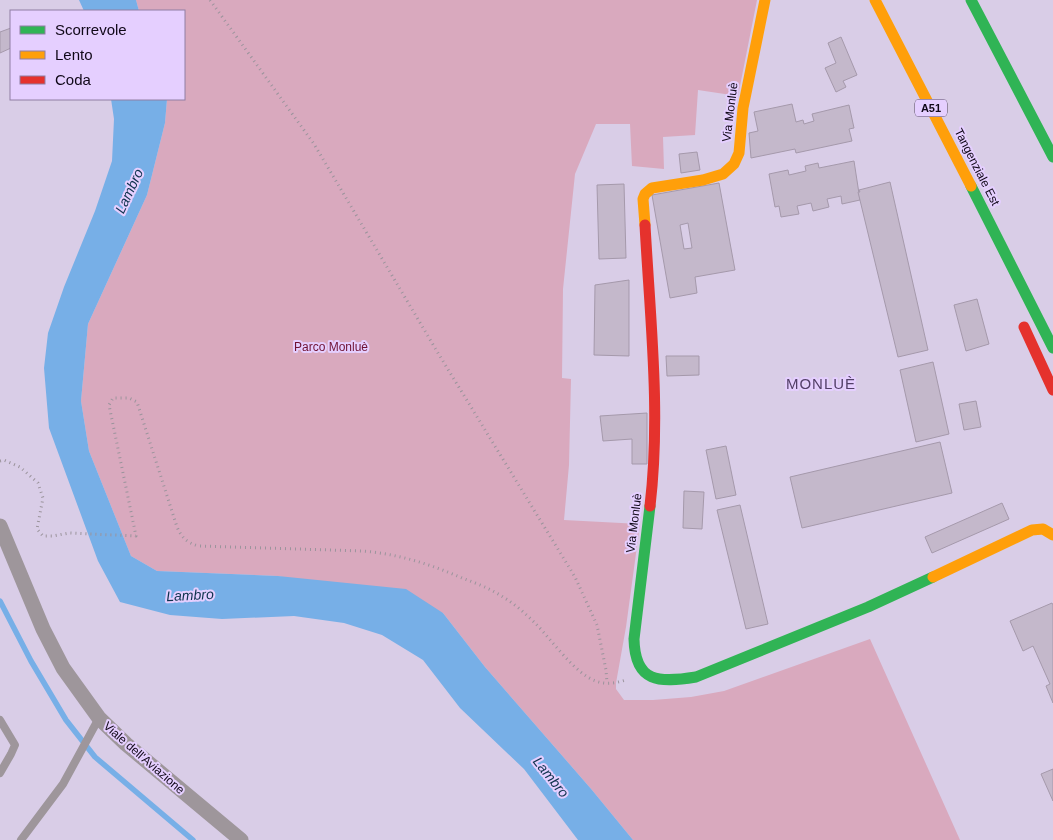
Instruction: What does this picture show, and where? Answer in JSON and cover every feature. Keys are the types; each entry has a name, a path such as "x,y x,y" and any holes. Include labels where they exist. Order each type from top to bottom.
{"main road":[{"name":"Via Monluè","path":"640,669 634,660 634,639 654,473 655,440 644,199 645,194 652,188 703,180 722,174 734,164 739,153 743,108 765,0"},
{"name":"Tangenziale Est","path":"875,0 1053,348"},
{"path":"971,0 1053,157"},
{"path":"987,217 1006,281"},
{"path":"1018,315 1053,390"},
{"path":"640,669 648,676 661,679 678,680 696,677 868,607 1032,530 1039,528 1048,530 1053,535"}],"street":[{"name":"Viale dell'Aviazione","path":"2,534 63,668 99,718 126,744 241,840"}],"lane":[{"path":"21,840 63,784 99,718"},
{"path":"0,720 15,745 0,773"}],"path":[{"path":"210,0 314,144 443,361 575,577 597,625 606,670 606,683"},
{"path":"0,462 4,460 20,468 38,483 43,498 37,529 43,536 69,533 136,536 109,405 113,398 129,398 137,402 177,527 181,537 190,544 199,546 363,551 385,553 418,561 482,586 516,605 534,622 575,668 588,678 597,682 616,683 627,680 640,669"}],"green space":[{"name":"Parco Monluè","path":"136,0 757,0 738,96 698,90 695,135 663,137 664,169 632,166 630,124 596,124 575,174 563,289 562,378 571,379 569,465 564,520 640,524 626,627 616,683 616,689 624,700 691,697 724,691 870,639 960,840 633,840 485,667 443,613 278,576 157,571 131,556 89,451 81,401 88,324 147,195 165,123 167,100 185,100 185,10 139,10"}],"water":[{"path":"79,0 136,0 139,10 84,10"},
{"name":"Lambro","path":"111,100 167,100 165,123 147,195 88,324 81,401 89,451 131,556 157,571 278,576 406,589 443,613 485,667 633,840 578,840 524,769 460,708 423,660 382,635 344,623 294,616 222,619 170,615 120,602 98,561 49,428 44,368 48,333 64,287 95,211 112,161 114,119"}],"building":[{"path":"10,28 10,48 0,53 0,32"},
{"path":"841,37 857,75 843,81 846,87 836,92 825,68 836,63 828,43"},
{"path":"792,104 796,122 803,120 804,124 814,121 812,114 849,105 854,128 849,129 852,141 796,153 795,149 751,158 749,133 758,131 754,112"},
{"path":"697,152 700,170 681,173 679,154"},
{"path":"854,161 860,200 842,204 841,196 827,199 829,207 813,211 811,203 797,206 799,214 781,217 779,206 775,207 769,174 788,170 789,175 806,171 805,166 818,163 819,168"},
{"path":"890,182 928,350 898,357 858,192 860,192 859,190"},
{"path":"719,183 735,270 695,277 697,293 670,298 652,195","holes":["688,223 692,248 684,249 680,225"]},
{"path":"624,184 626,258 599,259 597,185"},
{"path":"629,280 629,356 594,355 595,285"},
{"path":"977,299 989,344 966,351 954,305"},
{"path":"666,356 699,356 699,375 667,376"},
{"path":"933,362 949,434 916,442 900,370"},
{"path":"976,401 981,427 964,430 959,404"},
{"path":"647,413 647,464 632,464 632,439 603,441 600,416"},
{"path":"940,442 952,493 802,528 790,477"},
{"path":"726,446 736,495 716,499 706,450"},
{"path":"684,491 704,492 702,529 683,528"},
{"path":"1002,503 1009,519 932,553 925,537"},
{"path":"740,505 768,624 746,629 717,510"},
{"path":"1052,603 1053,703 1046,686 1050,684 1033,646 1023,651 1010,621"},
{"path":"1053,769 1053,801 1041,774"}],"waterway":[{"path":"0,601 31,661 66,720 95,757 193,840"}],"traffic: fast":[{"path":"971,0 1053,157"},
{"path":"971,186 1053,348"},
{"path":"650,506 634,639 635,654 639,664 644,672 652,677 671,680 696,677 868,607 933,577"}],"traffic: slow":[{"path":"645,225 643,199 645,194 652,188 703,180 723,174 734,164 739,153 743,108 765,0"},
{"path":"875,0 971,186"},
{"path":"933,577 1032,530 1043,529 1053,535"}],"traffic: jam":[{"path":"645,225 655,401 655,436 650,506"},
{"path":"1024,327 1053,390"}],"district":[{"name":"MONLUÈ","path":"821,383"}]}
